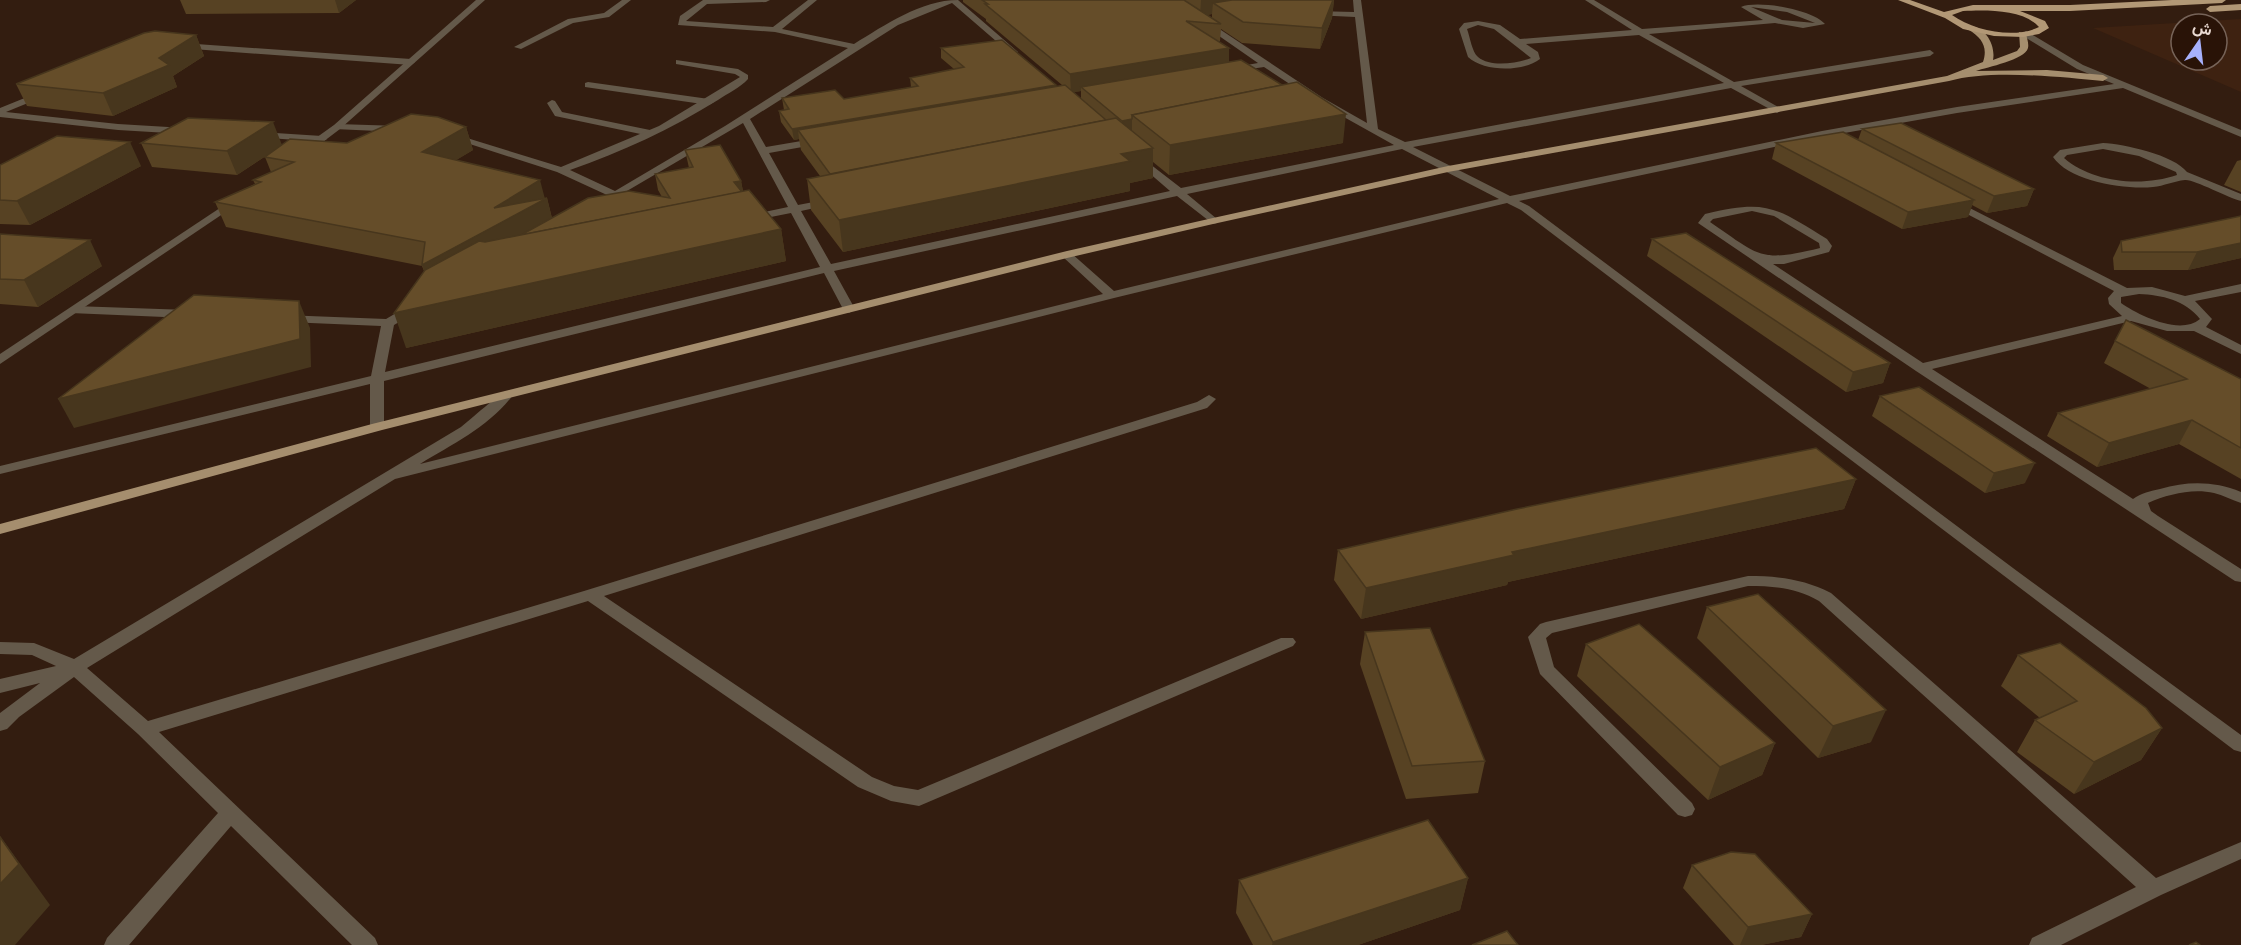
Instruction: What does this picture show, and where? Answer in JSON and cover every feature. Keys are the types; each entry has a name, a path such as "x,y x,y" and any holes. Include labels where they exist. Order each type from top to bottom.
{"highway":[{"path":"1902,0 1947,16 1972,28 2024,34 2041,31 2044,28 2042,23"},
{"path":"1945,3 1988,8 2070,8 2222,0"},
{"path":"1947,16 1948,12 1953,9 1975,7"},
{"path":"1988,8 2018,13 2042,23 2058,19 2241,7"}],"main road":[{"path":"1972,28 1988,41 1990,50 1987,64"},
{"path":"1964,74 2021,53 2024,47 2024,34"},
{"path":"0,531 377,427 849,309 1067,255 1448,169 1964,74 2047,73 2103,78"}],"street":[{"path":"294,159 337,127 481,0"},
{"path":"518,47 572,21 606,15 627,0"},
{"path":"765,0 706,1 682,18 681,23 693,26 775,30 856,48"},
{"path":"775,30 813,0"},
{"path":"596,206 921,10 953,0 1023,61"},
{"path":"1357,0 1373,130"},
{"path":"1589,0 1640,33 1777,110"},
{"path":"1519,42 1535,54 1536,59 1526,63 1500,65 1482,63 1472,57 1463,28 1472,24 1491,25 1519,42 1775,21 1806,26 1821,24 1813,18 1773,6 1749,2 1745,7 1775,21"},
{"path":"1301,13 1358,15"},
{"path":"1211,18 1196,18 1265,64 1314,101 1512,199 2011,575 2241,745"},
{"path":"2024,34 2060,57 2103,78 2241,134"},
{"path":"169,46 411,62"},
{"path":"0,470 826,269 1179,192 1401,146 1730,85 1930,53"},
{"path":"561,170 597,157 650,133 709,102 745,77 738,72 679,62"},
{"path":"1219,72 1265,64"},
{"path":"588,85 709,102"},
{"path":"387,477 1112,295 1512,199 1822,134 1957,110 2121,86"},
{"path":"0,113 55,88"},
{"path":"552,103 558,114 650,133"},
{"path":"0,113 118,127 198,131"},
{"path":"745,118 849,309"},
{"path":"97,138 118,127"},
{"path":"337,127 416,130"},
{"path":"441,134 466,139 561,170 615,195"},
{"path":"1822,134 1842,145"},
{"path":"254,135 322,139"},
{"path":"762,151 833,139"},
{"path":"2183,174 2177,179 2142,185 2117,183 2092,176 2064,163 2058,157 2064,152 2103,146 2120,147 2172,166 2183,174 2241,198"},
{"path":"1127,148 1213,221"},
{"path":"0,360 248,192"},
{"path":"1936,194 2124,291 2151,292 2182,300 2202,313 2206,319 2204,324 2196,327 2158,326 2132,316 2115,304 2114,298 2124,291"},
{"path":"736,221 840,200"},
{"path":"1757,258 1784,260 1818,253 1825,250 1826,246 1816,237 1777,213 1766,209 1752,208 1706,217 1704,223 1706,226 2241,577"},
{"path":"1067,255 1112,295"},
{"path":"2182,300 2241,288"},
{"path":"271,318 387,323 418,306"},
{"path":"74,310 202,315"},
{"path":"1921,368 2132,316"},
{"path":"377,427 377,379 387,323"},
{"path":"2196,327 2241,350"},
{"path":"0,724 12,712 75,668 466,430 490,412 506,395"},
{"path":"145,729 590,595 1202,405 1209,399"},
{"path":"2144,513 2140,501 2182,486 2213,487 2241,498"},
{"path":"1685,809 1546,670 1537,637 1546,628 1726,586 1748,581 1779,581 1806,586 1825,597 2153,890"},
{"path":"590,595 865,782 891,793 919,798 1287,642"},
{"path":"0,648 34,649 75,668 145,729 367,945"},
{"path":"0,686 75,668"},
{"path":"115,945 231,812"},
{"path":"2040,945 2241,850"}],"shaded area":[{"path":"2241,19 2241,92 2195,72 2229,72 2229,20"},
{"path":"2169,23 2169,61 2093,28"}],"building":[{"path":"982,0 1184,0 1221,24 1186,21 1229,48 1070,74"},
{"path":"1232,0 1333,0 1322,28 1243,22 1213,3"},
{"path":"155,31 196,35 159,58 169,65 103,93 16,84 144,33"},
{"path":"1002,40 1056,85 792,129 779,111 789,109 782,98 835,90 844,99 918,86 910,78 964,67 941,48"},
{"path":"1241,60 1282,85 1132,115 1132,119 1122,121 1081,87"},
{"path":"1297,82 1346,114 1170,145 1132,115"},
{"path":"1065,85 1106,120 830,174 798,130"},
{"path":"411,114 438,117 466,127 422,152 540,180 494,208 547,198 422,265 425,242 215,202 261,182 253,180 294,162 265,157 290,139 347,143"},
{"path":"188,118 273,122 227,151 141,143"},
{"path":"1116,118 1153,148 1121,154 1130,161 839,220 807,179"},
{"path":"1901,123 2034,189 1994,196 1862,129"},
{"path":"1843,132 1974,200 1908,212 1776,143"},
{"path":"57,136 130,142 17,201 0,200 0,165"},
{"path":"720,145 741,181 734,182 742,192 521,235 588,198 629,191 670,198 655,174 693,167 685,150"},
{"path":"749,190 781,229 394,313 425,270 479,241 485,242"},
{"path":"2241,216 2241,243 2197,252 2122,252 2121,241"},
{"path":"1686,233 1890,363 1853,372 1652,239"},
{"path":"0,234 90,240 24,280 0,279"},
{"path":"194,295 299,301 300,339 58,399"},
{"path":"2126,320 2241,379 2241,448 2192,420 2109,443 2058,413 2187,379 2115,341"},
{"path":"1919,387 2035,463 1994,473 1880,396"},
{"path":"1816,448 1856,479 1512,552 1514,555 1366,588 1338,550 1517,509"},
{"path":"1758,594 1886,710 1833,726 1707,607"},
{"path":"1639,624 1775,743 1720,767 1586,644"},
{"path":"1430,628 1485,761 1412,766 1365,632"},
{"path":"2060,643 2146,708 2162,728 2094,762 2035,720 2077,701 2018,655"},
{"path":"1428,820 1468,878 1273,942 1239,880"},
{"path":"0,837 19,864 0,884"},
{"path":"1731,852 1755,854 1812,914 1748,927 1692,865"},
{"path":"1507,931 1518,945 1472,945"}]}
